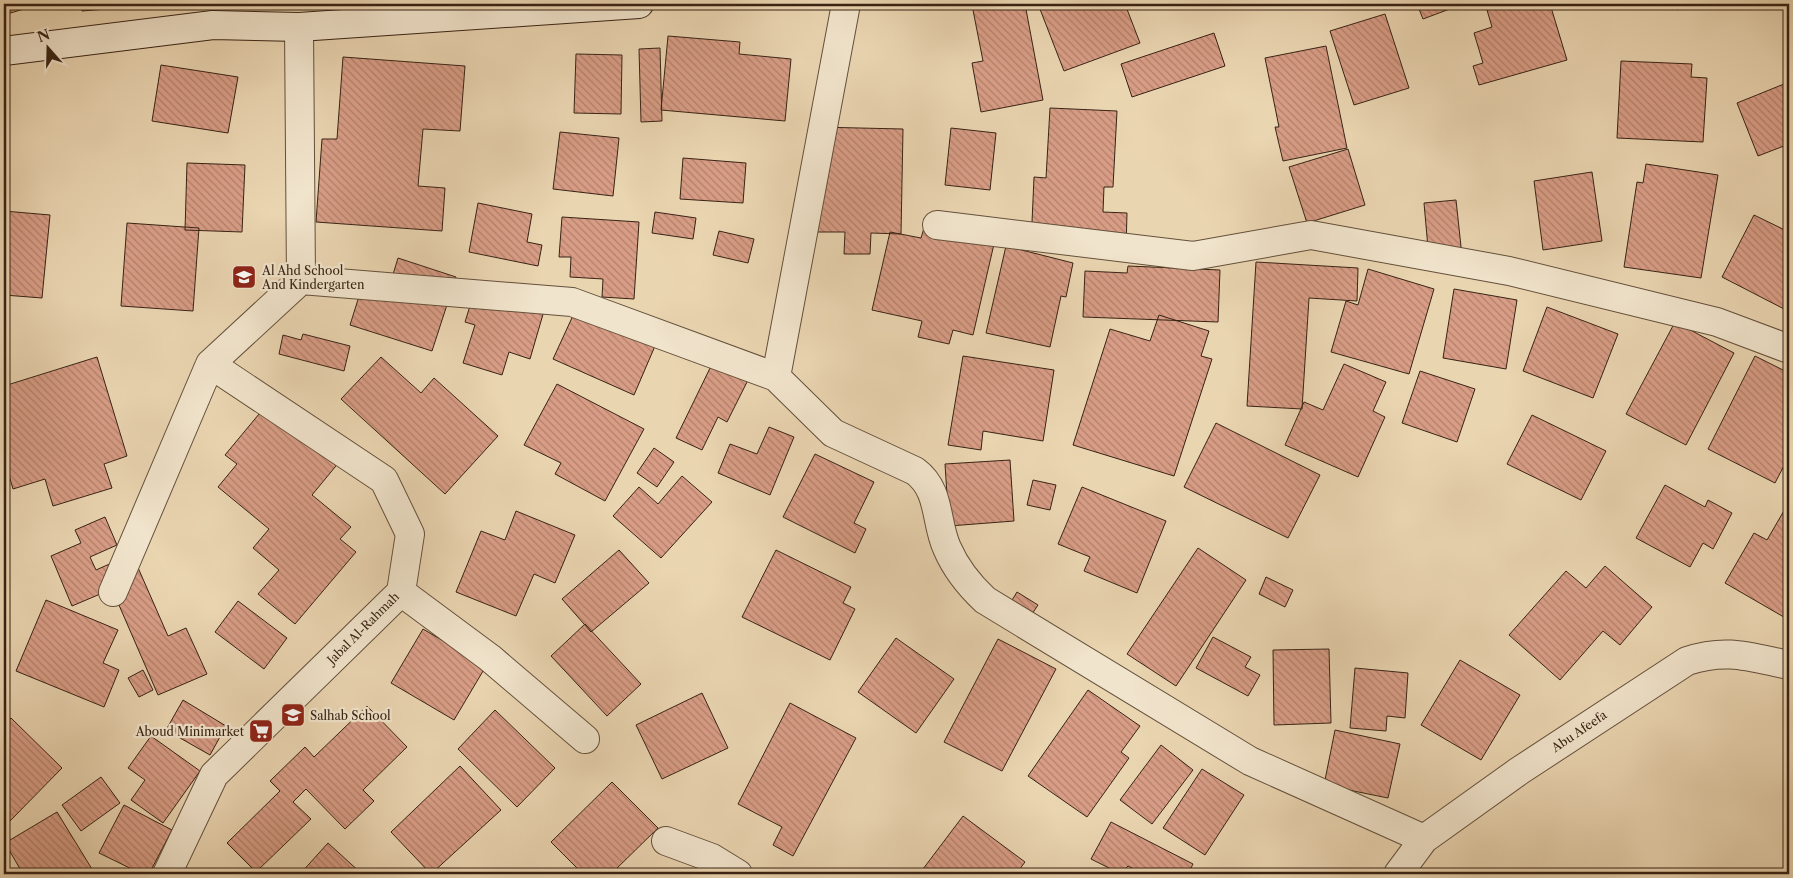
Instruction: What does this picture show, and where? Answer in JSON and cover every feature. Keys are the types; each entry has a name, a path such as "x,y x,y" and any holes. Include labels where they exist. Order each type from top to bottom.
{"street":[{"path":"4,51 213,25 299,27 639,4"},
{"path":"776,377 846,4"},
{"path":"299,27 301,280"},
{"path":"937,225 1193,256 1310,235 1509,271 1717,322 1789,349"},
{"path":"113,592 210,364 301,280 572,302 776,377 833,433 916,472 926,481 933,492 946,546 956,566 969,585 985,600 1250,761 1424,839"},
{"name":"Jabal Al-Rahmah","path":"167,874 214,775 401,592 410,534 384,480 210,364"},
{"path":"401,592 490,658 585,739"},
{"name":"Abu Afeefa","path":"1398,874 1424,839 1519,771 1687,660 1706,655 1726,653 1789,665"},
{"path":"666,840 712,858 738,874"}],"building":[{"path":"4,4 40,4 4,15"},
{"path":"81,4 143,4 143,6 82,11"},
{"path":"193,4 227,4 227,8 193,9"},
{"path":"1025,4 1043,100 981,112 972,63 983,61 972,5"},
{"path":"1038,4 1125,4 1140,43 1064,71"},
{"path":"1417,4 1463,4 1423,19"},
{"path":"1509,4 1550,4 1567,60 1479,85 1473,66 1483,63 1474,33 1492,27 1487,10"},
{"path":"1674,4 1690,4 1677,10"},
{"path":"1385,14 1409,88 1354,105 1330,31"},
{"path":"1214,33 1225,66 1132,97 1121,64"},
{"path":"668,36 740,42 739,54 791,59 785,121 661,110"},
{"path":"1326,46 1347,148 1283,161 1275,127 1279,127 1265,58"},
{"path":"660,48 662,121 641,122 639,49"},
{"path":"576,54 622,55 621,114 574,113"},
{"path":"343,57 465,66 460,131 423,129 418,186 445,188 442,231 316,222 322,139 337,139"},
{"path":"1621,61 1692,64 1691,77 1707,78 1703,142 1617,138"},
{"path":"161,65 238,77 228,133 152,121"},
{"path":"1789,82 1789,144 1758,156 1737,103"},
{"path":"1050,108 1117,111 1113,187 1104,187 1103,212 1127,213 1126,249 1031,245 1034,177 1046,178"},
{"path":"816,127 903,129 901,234 871,233 870,254 844,254 845,232 813,232"},
{"path":"951,128 996,133 990,190 945,185"},
{"path":"560,132 619,138 613,196 553,189"},
{"path":"1348,149 1365,205 1307,223 1289,167"},
{"path":"683,158 746,163 743,203 680,199"},
{"path":"187,163 245,165 242,232 185,230"},
{"path":"1646,164 1718,175 1701,278 1624,267 1637,182 1643,183"},
{"path":"1592,172 1602,241 1543,250 1534,181"},
{"path":"1456,200 1462,256 1429,259 1424,203"},
{"path":"478,203 532,214 527,242 542,245 538,266 469,252"},
{"path":"4,211 50,215 42,298 4,295"},
{"path":"655,212 696,218 693,239 652,233"},
{"path":"1754,215 1789,232 1788,311 1722,277"},
{"path":"562,217 639,222 634,299 602,297 603,279 570,277 571,257 559,257"},
{"path":"127,223 199,228 193,311 121,306"},
{"path":"924,228 994,244 973,335 953,330 949,344 918,337 922,321 872,310 890,232 921,238"},
{"path":"719,231 754,239 748,263 713,255"},
{"path":"1006,246 1073,263 1066,297 1061,296 1050,347 986,333"},
{"path":"398,258 456,277 432,351 350,325 366,274 391,281"},
{"path":"1256,262 1358,268 1357,301 1309,298 1302,409 1247,406"},
{"path":"1128,266 1220,270 1218,322 1083,317 1085,271 1127,273"},
{"path":"1368,269 1434,289 1409,374 1331,352 1346,301 1358,305"},
{"path":"477,283 546,304 530,359 509,352 502,375 463,363 475,325 465,322"},
{"path":"1454,289 1517,300 1506,369 1443,358"},
{"path":"582,296 661,332 634,395 553,359"},
{"path":"1547,307 1618,334 1593,398 1523,371"},
{"path":"1159,315 1209,331 1201,356 1212,359 1174,476 1073,445 1110,329 1150,341"},
{"path":"1675,322 1734,353 1686,445 1626,414"},
{"path":"303,334 350,346 344,371 279,354 283,335 301,340"},
{"path":"963,356 1054,370 1043,441 983,431 981,450 948,445"},
{"path":"1755,356 1789,373 1789,456 1775,483 1708,449"},
{"path":"97,357 127,456 104,464 112,488 53,506 45,479 13,489 4,458 4,386"},
{"path":"381,357 421,393 434,378 498,436 445,494 341,399"},
{"path":"713,362 748,380 727,422 718,417 702,450 676,438"},
{"path":"1344,364 1386,382 1373,411 1385,417 1358,477 1285,445 1304,402 1323,410"},
{"path":"1420,371 1475,389 1457,442 1402,423"},
{"path":"557,384 644,429 605,501 555,474 561,463 524,445"},
{"path":"269,402 340,461 312,495 351,527 340,539 356,552 295,624 258,594 279,570 253,548 269,529 218,487 237,464 225,455"},
{"path":"1532,415 1606,451 1581,500 1507,464"},
{"path":"1216,423 1320,475 1288,538 1184,487"},
{"path":"769,427 794,437 770,495 718,473 730,444 757,454"},
{"path":"654,448 674,462 657,487 637,473"},
{"path":"815,454 874,482 854,523 866,529 855,553 783,517"},
{"path":"1010,460 1014,521 949,526 945,464"},
{"path":"682,476 712,502 661,558 613,516 639,487 658,504"},
{"path":"1033,480 1056,485 1050,510 1027,505"},
{"path":"1665,485 1705,507 1708,500 1732,513 1713,549 1703,543 1690,567 1636,538"},
{"path":"1082,487 1166,521 1137,593 1084,571 1090,557 1058,544"},
{"path":"1789,502 1789,620 1725,583 1754,533 1767,540"},
{"path":"516,511 575,535 555,583 534,574 516,616 456,592 481,531 505,540"},
{"path":"105,517 117,545 90,557 96,570 132,554 168,636 186,628 207,674 158,695 112,589 72,606 51,556 81,543 75,530"},
{"path":"1198,548 1246,580 1176,686 1127,654"},
{"path":"619,550 649,583 591,632 562,599"},
{"path":"776,550 851,587 843,603 855,609 830,660 742,617"},
{"path":"1605,566 1652,607 1620,645 1603,631 1560,680 1509,635 1566,571 1586,588"},
{"path":"1266,577 1293,590 1285,607 1259,594"},
{"path":"1017,592 1038,605 1026,623 1006,610"},
{"path":"46,600 118,630 103,663 119,670 104,707 16,671"},
{"path":"238,601 287,638 264,669 215,632"},
{"path":"585,624 641,684 607,716 551,656"},
{"path":"423,629 486,666 454,720 391,683"},
{"path":"1213,637 1251,657 1245,667 1260,675 1248,696 1196,668"},
{"path":"896,638 954,679 916,733 858,692"},
{"path":"998,639 1056,669 1002,771 944,742"},
{"path":"1329,649 1331,723 1274,725 1273,650"},
{"path":"1460,660 1520,695 1481,760 1421,725"},
{"path":"1355,668 1408,673 1405,718 1387,716 1386,731 1350,728"},
{"path":"143,670 153,690 139,697 128,678"},
{"path":"1088,690 1140,726 1121,752 1129,758 1087,817 1028,776"},
{"path":"702,693 728,748 662,779 636,725"},
{"path":"183,700 226,726 210,755 166,730"},
{"path":"790,703 856,738 793,856 773,845 782,827 738,804"},
{"path":"367,706 407,747 363,790 374,801 345,829 306,789 293,802 311,819 256,872 227,843 280,791 270,781 305,747 314,757"},
{"path":"495,710 555,768 517,807 458,749"},
{"path":"11,718 62,768 10,821 4,815 4,726"},
{"path":"1335,730 1400,744 1388,798 1324,785"},
{"path":"151,736 200,771 163,823 131,800 145,780 128,768"},
{"path":"1161,745 1193,770 1152,824 1120,800"},
{"path":"460,766 501,810 431,874 391,832"},
{"path":"1202,769 1244,795 1205,855 1163,828"},
{"path":"101,777 120,803 81,831 62,805"},
{"path":"612,782 658,828 611,874 583,874 551,842"},
{"path":"124,805 172,830 149,874 142,874 99,853"},
{"path":"57,812 95,874 23,874 5,843"},
{"path":"963,816 1025,862 1016,874 920,873"},
{"path":"1111,822 1193,864 1188,874 1144,874 1128,866 1121,874 1091,859"},
{"path":"328,843 362,874 300,874"}],"place":[{"name":"Al Ahd School And Kindergarten","path":"244,277"},
{"name":"Salhab School","path":"293,715"},
{"name":"Aboud Minimarket","path":"261,731"}]}
